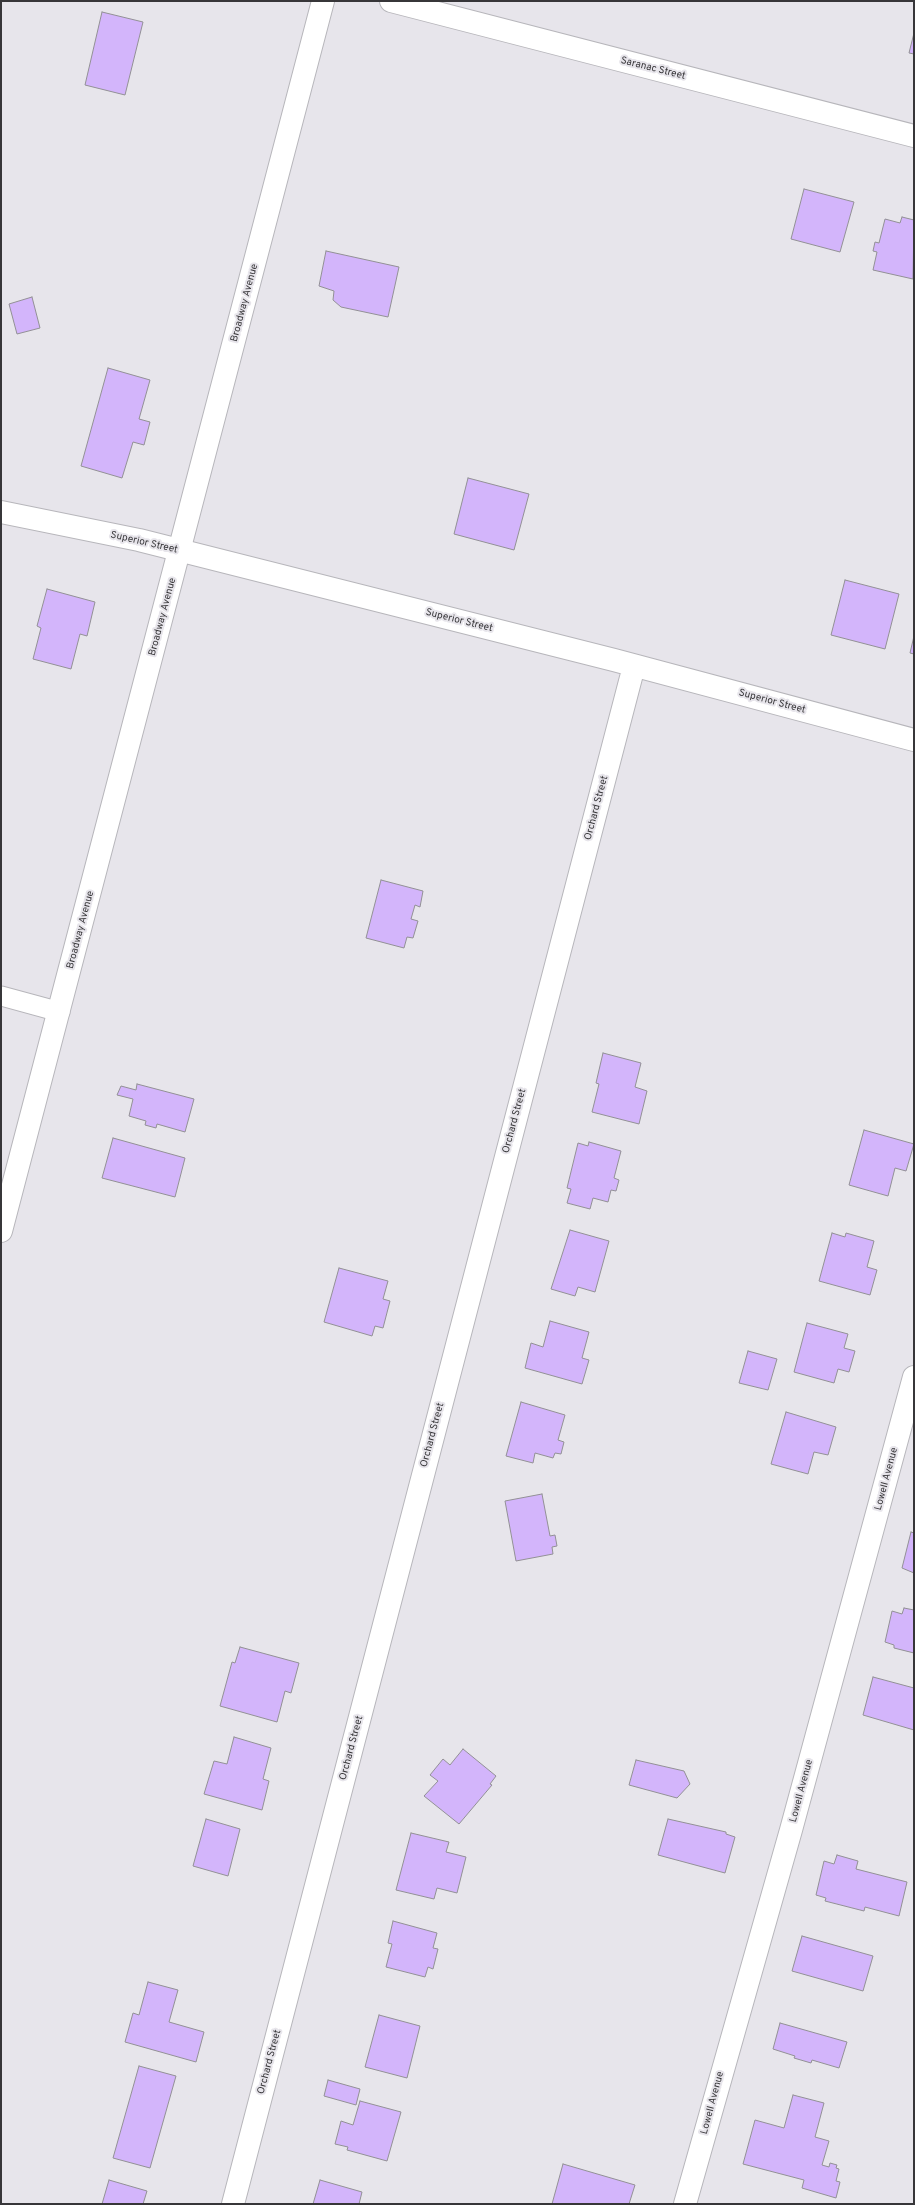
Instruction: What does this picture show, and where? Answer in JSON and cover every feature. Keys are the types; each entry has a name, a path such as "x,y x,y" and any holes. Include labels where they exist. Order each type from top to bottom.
{"street":[{"name":"Broadway Avenue","path":"1,1232 60,1012 323,1"},
{"name":"Saranac Street","path":"391,1 914,136"},
{"name":"Superior Street","path":"1,512 139,540 634,666 914,740"},
{"name":"Orchard Street","path":"233,2204 634,666"},
{"name":"Lowell Avenue","path":"685,2204 791,1830 914,1377"}],"lane":[{"path":"1,996 60,1012"}],"building":[{"path":"102,12 143,22 125,95 85,85"},
{"path":"914,33 914,54 909,53"},
{"path":"804,189 854,202 840,252 791,239"},
{"path":"902,217 914,220 913,279 873,270 877,252 873,251 875,242 879,243 885,219 900,223"},
{"path":"326,251 399,267 388,317 341,307 333,300 334,291 319,286"},
{"path":"32,297 40,328 17,334 9,304"},
{"path":"108,368 150,380 139,419 150,422 144,445 133,442 122,478 81,466"},
{"path":"468,478 529,494 514,550 454,534"},
{"path":"845,580 899,594 885,649 831,635"},
{"path":"47,589 95,602 87,636 80,634 71,669 33,659 41,628 37,626"},
{"path":"914,636 914,654 910,653"},
{"path":"381,880 423,891 420,907 415,905 411,919 418,921 413,938 407,937 404,948 366,938"},
{"path":"603,1053 641,1063 635,1087 647,1091 639,1124 592,1112 599,1084 596,1083"},
{"path":"137,1084 194,1099 185,1132 157,1124 156,1128 145,1125 146,1121 129,1116 133,1099 117,1095 121,1086 136,1090"},
{"path":"864,1130 914,1144 906,1171 895,1168 888,1196 849,1185"},
{"path":"113,1138 185,1158 175,1197 102,1178"},
{"path":"589,1142 621,1151 614,1178 619,1180 616,1191 611,1190 608,1202 593,1198 590,1209 567,1203 571,1189 567,1188 578,1143 588,1146"},
{"path":"570,1230 609,1241 595,1292 578,1287 575,1296 551,1289"},
{"path":"832,1233 845,1237 846,1233 874,1241 867,1267 877,1270 870,1295 819,1281"},
{"path":"339,1268 388,1281 383,1299 390,1301 383,1328 375,1326 372,1336 324,1322"},
{"path":"550,1321 589,1332 582,1358 589,1360 582,1384 525,1368 531,1343 543,1347"},
{"path":"807,1323 848,1334 844,1348 855,1351 849,1372 838,1369 834,1383 794,1372"},
{"path":"748,1351 777,1359 768,1390 739,1383"},
{"path":"521,1402 565,1415 558,1440 564,1442 561,1454 555,1453 553,1458 535,1453 533,1463 506,1456"},
{"path":"786,1412 836,1427 828,1455 814,1452 808,1474 771,1464"},
{"path":"542,1494 550,1536 555,1535 557,1546 552,1547 553,1554 516,1561 505,1501"},
{"path":"911,1532 914,1533 914,1573 902,1568"},
{"path":"904,1608 914,1610 914,1653 894,1648 894,1645 885,1642 892,1611 902,1614"},
{"path":"240,1647 299,1663 291,1693 285,1691 277,1722 220,1706 232,1662 235,1663"},
{"path":"873,1677 914,1688 914,1730 863,1715"},
{"path":"234,1737 271,1748 263,1779 269,1781 262,1810 204,1794 214,1761 227,1764"},
{"path":"463,1749 496,1776 490,1784 492,1785 459,1824 424,1796 438,1781 430,1775 443,1759 450,1765"},
{"path":"636,1760 684,1771 690,1784 677,1798 629,1785"},
{"path":"206,1819 240,1829 228,1876 193,1866"},
{"path":"668,1819 726,1832 726,1834 735,1837 725,1873 658,1855"},
{"path":"411,1833 449,1842 446,1852 466,1857 457,1893 437,1888 434,1899 396,1890"},
{"path":"837,1855 858,1861 856,1869 907,1882 899,1916 865,1907 864,1911 825,1901 826,1898 816,1895 824,1861 834,1864"},
{"path":"393,1921 437,1933 433,1948 438,1949 433,1969 428,1967 425,1977 386,1967 392,1944 388,1943"},
{"path":"802,1936 873,1956 863,1991 792,1971"},
{"path":"148,1982 178,1990 169,2022 204,2032 196,2062 125,2042 133,2013 139,2015"},
{"path":"379,2015 420,2026 407,2078 365,2067"},
{"path":"780,2023 847,2042 839,2068 812,2060 811,2063 773,2049"},
{"path":"139,2066 176,2076 150,2168 113,2158"},
{"path":"328,2080 360,2089 356,2105 324,2096"},
{"path":"793,2095 824,2103 815,2137 829,2141 822,2165 829,2167 830,2163 837,2165 836,2168 839,2169 836,2181 840,2182 836,2198 802,2188 804,2180 743,2164 755,2120 784,2128"},
{"path":"360,2101 401,2112 387,2161 347,2150 348,2147 335,2144 341,2121 353,2125"},
{"path":"563,2164 635,2185 629,2204 552,2204"},
{"path":"109,2180 147,2191 143,2204 102,2204"},
{"path":"320,2180 362,2192 359,2204 313,2204"}]}
